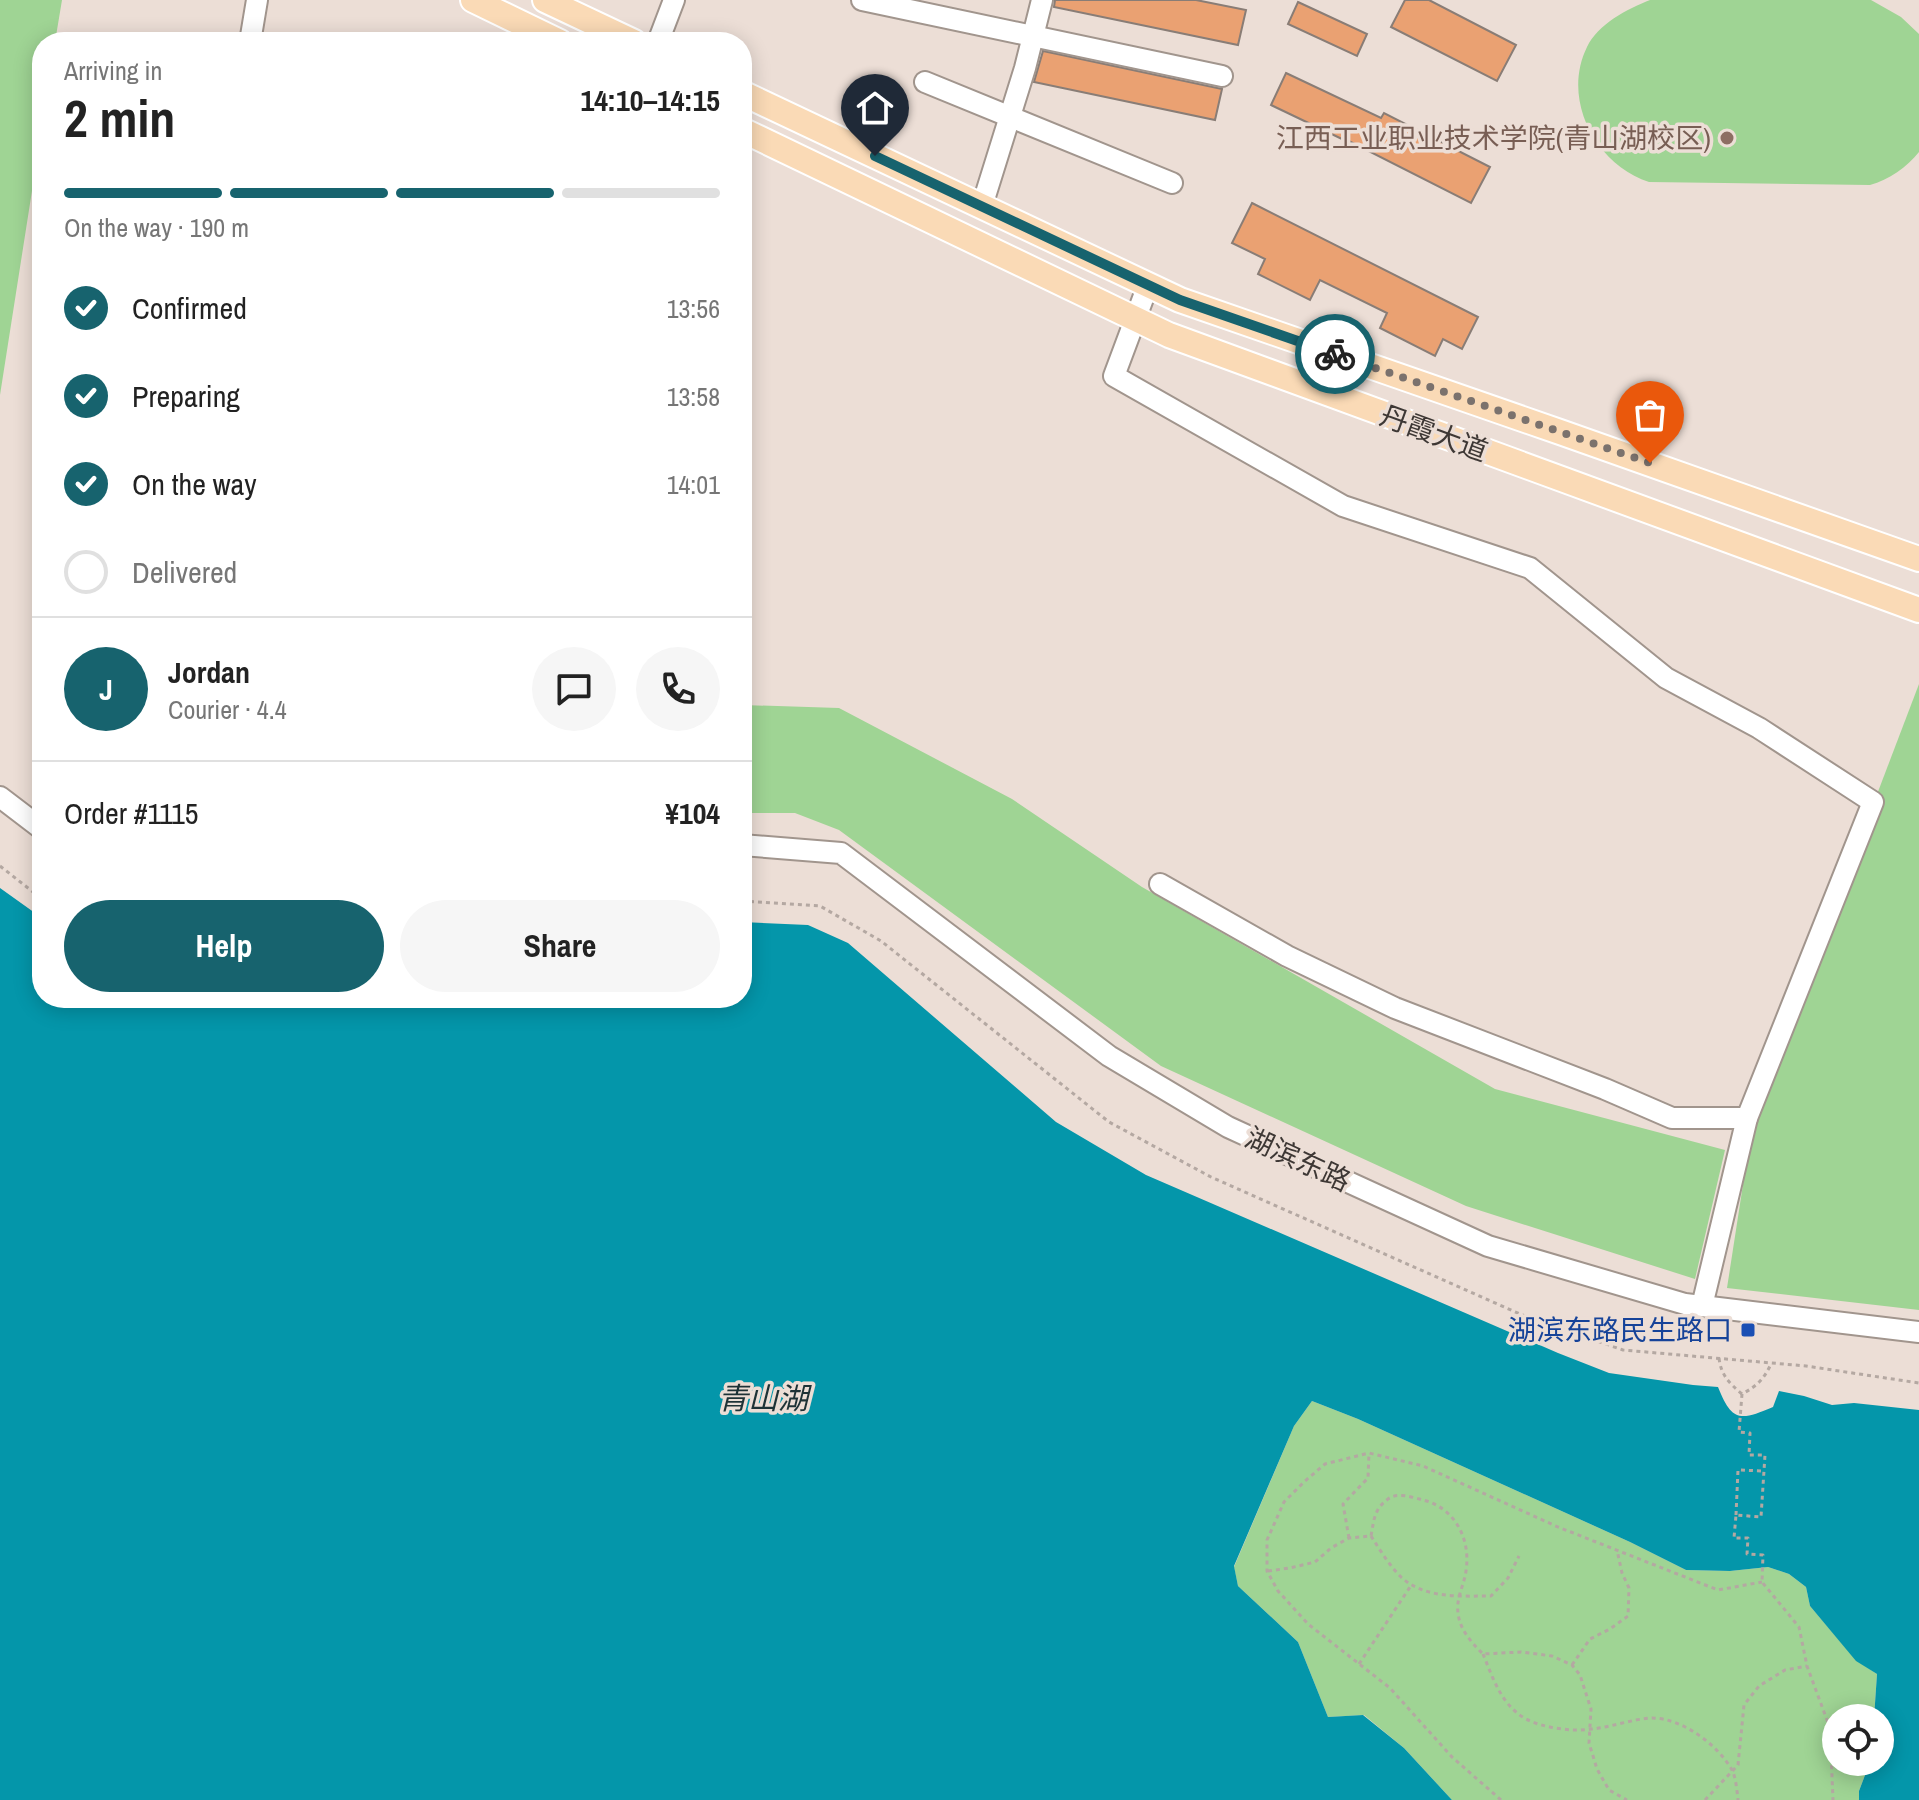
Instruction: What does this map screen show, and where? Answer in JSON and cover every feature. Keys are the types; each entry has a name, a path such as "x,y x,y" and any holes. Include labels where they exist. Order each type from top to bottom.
{"main road":[{"path":"473,0 539,32"},
{"path":"545,0 613,32"},
{"name":"丹霞大道","path":"752,98 1180,300 1919,559"},
{"name":"丹霞大道","path":"752,135 1184,341 1919,610"}],"street":[{"path":"252,32 257,0"},
{"path":"662,32 674,0"},
{"path":"862,0 1222,76"},
{"path":"982,206 1042,0"},
{"path":"925,82 1172,183"},
{"path":"1148,285 1114,376 1343,506 1530,568 1666,678 1759,728 1873,802 1747,1118 1702,1306"},
{"path":"0,797 32,821"},
{"name":"湖滨东路","path":"752,846 841,853 1109,1056 1228,1127 1488,1246 1685,1304 1919,1332"},
{"path":"1160,884 1287,956 1395,1008 1672,1118 1747,1118"}],"path":[{"path":"0,866 32,891"},
{"path":"1719,1358 1721,1372 1730,1385 1742,1394"},
{"path":"1742,1394 1764,1379 1772,1363"},
{"path":"1736,1515 1761,1517 1765,1455 1749,1455 1750,1433 1739,1432 1742,1394"},
{"path":"1349,1538 1343,1504 1368,1478 1369,1453"},
{"path":"1501,1800 1452,1757 1390,1688 1308,1624 1278,1591 1267,1571 1267,1540 1284,1502 1325,1464 1369,1453 1423,1466 1558,1527 1718,1590 1762,1582"},
{"path":"1764,1471 1738,1470 1734,1538 1748,1538 1747,1554 1763,1555 1762,1582 1799,1627 1807,1666 1830,1728 1833,1800"},
{"path":"1519,1556 1508,1578 1491,1596 1458,1596 1427,1592 1402,1578 1371,1536 1376,1509 1392,1496 1408,1496 1434,1502 1454,1517 1467,1544 1466,1572 1458,1596 1458,1615 1464,1634 1483,1654 1502,1698 1524,1718 1546,1727 1590,1730 1644,1719 1667,1720 1709,1742 1733,1772 1738,1800"},
{"path":"1267,1571 1315,1562 1349,1538 1371,1536"},
{"path":"1572,1665 1590,1639 1628,1616 1629,1588 1617,1550"},
{"path":"1359,1664 1412,1584"},
{"path":"1483,1654 1521,1652 1552,1656 1572,1665 1580,1675 1591,1709 1589,1743 1597,1769 1609,1790 1627,1800"},
{"path":"1705,1800 1738,1765 1744,1705 1759,1686 1785,1670 1807,1666"}],"green space":[{"path":"0,0 62,0 57,32 32,32 32,191 0,395"},
{"path":"1650,0 1871,0 1901,17 1919,34 1919,152 1897,172 1870,185 1649,182 1630,173 1599,146 1588,128 1578,88 1580,67 1587,47 1598,31 1623,13"},
{"path":"1919,684 1919,1310 1727,1288 1753,1120"},
{"path":"752,705 839,708 1012,799 1142,887 1495,1089 1725,1150 1695,1279 1466,1206 1161,1066 839,830 795,813 752,813"},
{"path":"1312,1401 1358,1419 1686,1570 1730,1571 1768,1567 1789,1574 1806,1587 1810,1606 1856,1660 1877,1674 1875,1704 1822,1704 1822,1776 1865,1776 1859,1800 1452,1800 1404,1748 1364,1715 1328,1717 1298,1642 1238,1586 1234,1567 1294,1426"}],"water":[{"name":"青山湖","path":"0,888 32,911 32,1008 752,1008 752,922 808,925 848,943 1056,1122 1146,1175 1609,1373 1718,1387 1728,1407 1738,1415 1752,1415 1773,1407 1779,1391 1832,1405 1854,1403 1919,1410 1919,1800 1859,1800 1865,1776 1894,1776 1894,1704 1875,1704 1877,1674 1856,1661 1810,1606 1806,1587 1789,1574 1768,1567 1730,1571 1686,1570 1358,1419 1312,1401 1294,1426 1234,1566 1238,1586 1298,1642 1328,1717 1363,1715 1404,1748 1452,1800 0,1800"}],"building":[{"path":"1055,0 1196,0 1246,10 1238,45 1054,7"},
{"path":"1405,0 1429,0 1516,45 1497,81 1391,27"},
{"path":"1298,2 1367,34 1357,56 1288,24"},
{"path":"1043,51 1222,89 1215,120 1034,82"},
{"path":"1286,73 1381,118 1384,113 1490,167 1471,203 1271,105"},
{"path":"1252,203 1478,317 1462,349 1443,339 1435,356 1380,328 1387,313 1320,280 1310,300 1258,274 1265,259 1232,243"}],"way so far":[{"path":"1335,354 1650,463"}],"place":[{"name":"江西工业职业技术学院(青山湖校区)","path":"1727,138"},
{"name":"湖滨东路民生路口","path":"1748,1330"}],"route":[{"path":"875,156 1180,300 1335,354"}]}
